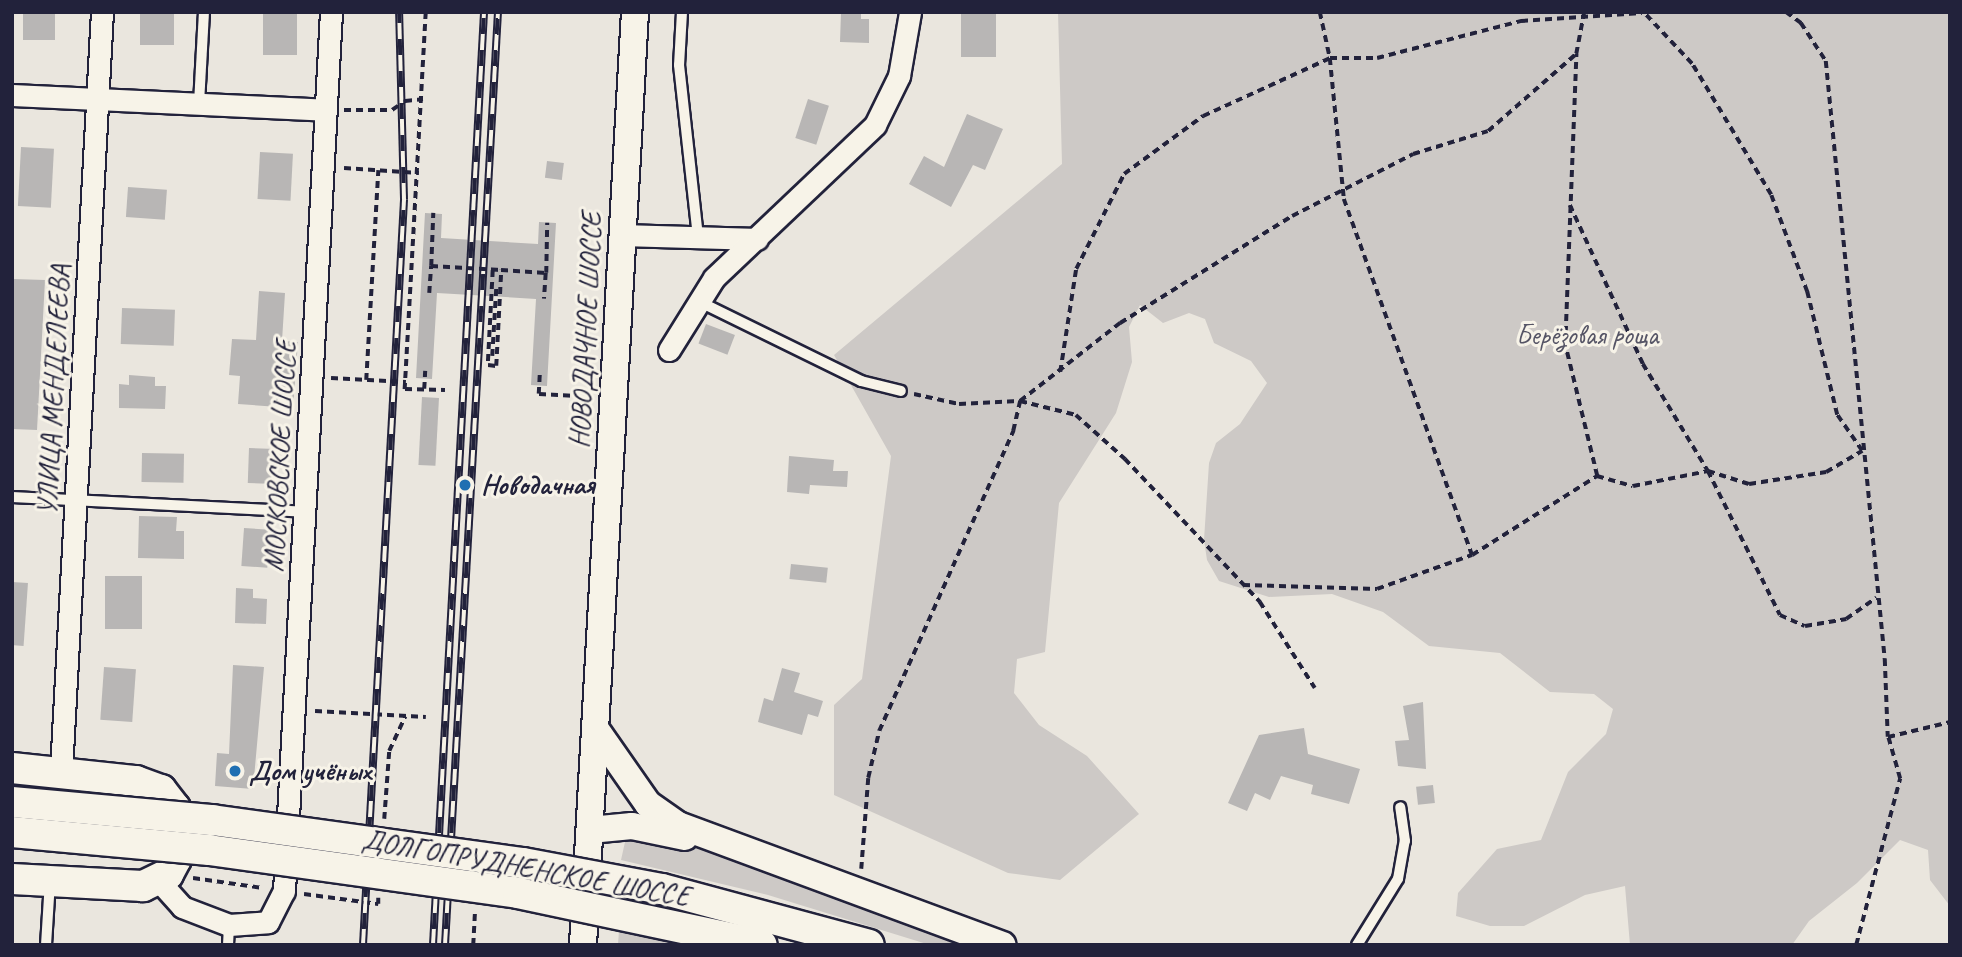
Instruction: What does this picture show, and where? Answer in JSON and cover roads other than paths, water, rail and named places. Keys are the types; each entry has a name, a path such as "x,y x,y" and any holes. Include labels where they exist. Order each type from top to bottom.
{"main road":[{"path":"12,768 61,771 136,781 161,790 175,808 179,825 176,859 158,880 123,888 12,879"},
{"name":"ДОЛГОПРУДНЕНСКОЕ ШОССЕ","path":"13,802 212,820 523,863 662,888 869,945"},
{"name":"ДОЛГОПРУДНЕНСКОЕ ШОССЕ","path":"12,832 223,852 518,892 762,945"}],"street":[{"name":"УЛИЦА МЕНДЕЛЕЕВА","path":"61,771 102,12"},
{"name":"МОСКОВСКОЕ ШОССЕ","path":"229,935 268,922 281,902 295,710 331,12"},
{"name":"НОВОДАЧНОЕ ШОССЕ","path":"583,945 635,12"},
{"path":"669,350 696,300 875,125 902,64 910,12"},
{"path":"12,95 326,110"},
{"path":"623,235 757,239"},
{"path":"597,731 648,804 713,842"},
{"path":"590,830 632,826 713,842 1002,945"},
{"path":"158,880 182,907 229,935"}],"lane":[{"path":"200,104 204,12"},
{"path":"682,12 679,65 698,237"},
{"path":"696,300 861,381 901,391"},
{"path":"12,497 305,512"},
{"path":"1357,945 1398,878 1405,842 1400,807"},
{"path":"46,945 50,882"}],"railway":[{"path":"363,945 404,199 399,12"},
{"path":"433,945 484,12"},
{"path":"445,945 498,12"}],"place":[{"name":"Новодачная","path":"465,485"},
{"name":"Дом учёных","path":"235,771"}],"park label":[{"name":"Берёзовая роща","path":"1587,335"}]}
